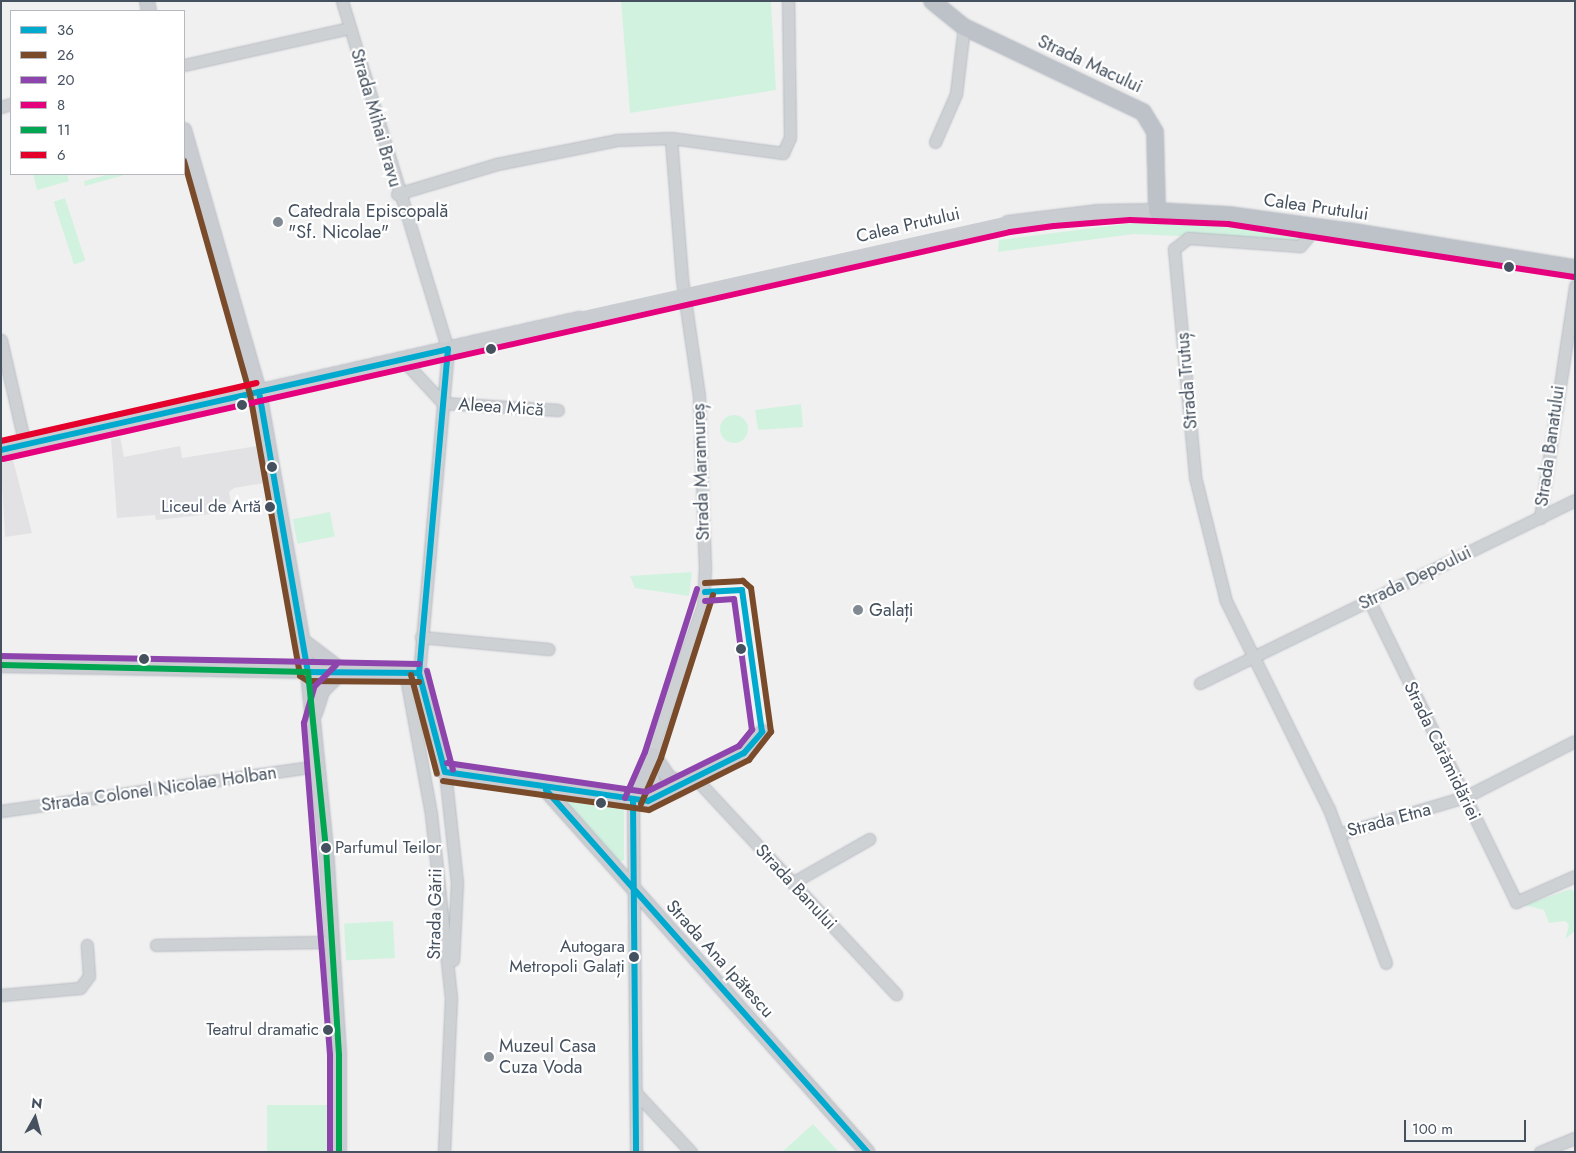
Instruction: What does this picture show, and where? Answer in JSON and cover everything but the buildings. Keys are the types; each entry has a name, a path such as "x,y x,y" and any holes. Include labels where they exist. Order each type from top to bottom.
{"highway":[{"name":"Strada Macului","path":"932,1 964,27 1143,112 1154,132 1157,211"},
{"name":"Calea Prutului","path":"1157,211 1306,225 1575,268"}],"main road":[{"path":"185,133 259,392 308,672 318,766 332,942 340,1072 339,1152"},
{"name":"Calea Prutului","path":"1,450 1008,223 1098,212 1157,211"},
{"path":"302,641 342,671"},
{"path":"1,665 412,673"},
{"path":"314,723 322,692 342,671"},
{"name":"Strada Gării","path":"412,673 445,772"},
{"path":"445,772 546,790 632,801 658,798 744,753 762,732"},
{"path":"653,755 669,778 691,782"},
{"path":"632,801 653,755"},
{"name":"Strada Ana Ipătescu","path":"546,790 633,891 867,1152"}],"street":[{"name":"Strada Mihai Bravu","path":"342,1 398,194 448,349"},
{"path":"398,194 558,150 617,140 671,138 778,153 787,148 788,1"},
{"path":"935,142 956,94 964,27"},
{"path":"185,65 350,28"},
{"name":"Strada Maramureș","path":"658,798 653,755 696,628 705,584 699,396 682,279 671,138"},
{"name":"Strada Trutuș","path":"1254,656 1226,601 1203,520 1172,255 1177,244 1188,238 1300,246 1307,238 1306,225"},
{"name":"Strada Banatului","path":"1540,518 1575,286"},
{"path":"1,340 25,445"},
{"path":"444,1152 451,997 431,814 412,673 422,637 448,349"},
{"path":"402,360 443,403"},
{"name":"Aleea Mică","path":"443,403 558,410"},
{"name":"Strada Depoului","path":"1200,683 1575,500"},
{"name":"Strada Cărămidăriei","path":"1369,600 1516,902 1575,876"},
{"path":"422,637 548,649"},
{"path":"1254,656 1339,834 1386,963"},
{"name":"Strada Etna","path":"1339,834 1464,797 1575,741"},
{"name":"Strada Colonel Nicolae Holban","path":"1,811 318,766"},
{"name":"Strada Gării","path":"445,772 457,882 451,997"},
{"name":"Strada Banului","path":"691,782 792,883 896,994"},
{"path":"632,801 636,1152"},
{"path":"792,883 868,839"},
{"path":"156,945 332,942"},
{"path":"1,995 80,988 89,976 87,945"},
{"path":"636,1093 691,1152"},
{"path":"1540,1152 1575,1138"}],"shaded area":[{"path":"120,437 124,457 180,446 182,458 257,446 264,483 234,488 229,492 231,503 212,514 156,520 155,515 117,518 111,439"},
{"path":"13,460 32,533 5,537 1,463"}],"green space":[{"path":"621,1 771,1 776,90 630,113"},
{"path":"33,175 67,175 69,181 37,190"},
{"path":"106,175 124,175 85,186 84,181"},
{"path":"65,198 85,261 74,264 54,202"},
{"path":"1133,223 1244,227 1302,234 1298,241 1134,234 998,252 999,240"},
{"path":"801,404 803,427 758,430 755,410"},
{"path":"734,415 744,419 748,429 744,439 734,443 724,439 720,429 724,419"},
{"path":"330,512 335,537 297,544 293,519"},
{"path":"692,572 689,596 635,588 630,576"},
{"path":"566,801 624,810 624,860 619,862"},
{"path":"1571,889 1575,893 1575,931 1565,939 1569,925 1565,921 1549,923 1544,910 1524,905"},
{"path":"393,921 395,958 346,961 344,924"},
{"path":"267,1105 330,1105 330,1152 267,1152"},
{"path":"813,1124 839,1152 782,1152"}],"transit line":[{"name":"26","path":"185,165 250,394 300,676 308,681 419,682"},
{"name":"8","path":"3,459 1010,232 1054,226 1130,220 1228,224 1574,277"},
{"name":"36","path":"1,450 448,349 419,673 445,772"},
{"name":"6","path":"1,441 257,383"},
{"name":"36","path":"259,392 308,672 419,673"},
{"name":"26","path":"443,781 649,810 749,760 771,732 751,588 743,581 705,583"},
{"name":"20","path":"625,798 645,752 697,589"},
{"name":"36","path":"705,592 742,590 762,732"},
{"name":"26","path":"641,804 661,758 713,595"},
{"name":"20","path":"447,763 646,792 739,746 752,730 734,599 705,601"},
{"name":"20","path":"1,656 419,664"},
{"name":"11","path":"1,665 308,672 326,848 339,1055 339,1152"},
{"name":"20","path":"330,1152 330,1055 304,723 314,687 336,665"},
{"name":"20","path":"427,671 453,770"},
{"name":"26","path":"411,675 437,774"},
{"name":"36","path":"445,772 648,801 744,753 762,732"},
{"name":"36","path":"546,790 867,1152"},
{"name":"36","path":"633,801 636,1152"}],"place":[{"name":"Catedrala Episcopală \"Sf. Nicolae\"","path":"278,222"},
{"name":"Liceul de Artă","path":"270,507"},
{"name":"Galați","path":"858,610"},
{"name":"Parfumul Teilor","path":"326,848"},
{"name":"Autogara Metropoli Galați","path":"634,957"},
{"name":"Teatrul dramatic","path":"328,1030"},
{"name":"Muzeul Casa Cuza Voda","path":"489,1057"}]}
